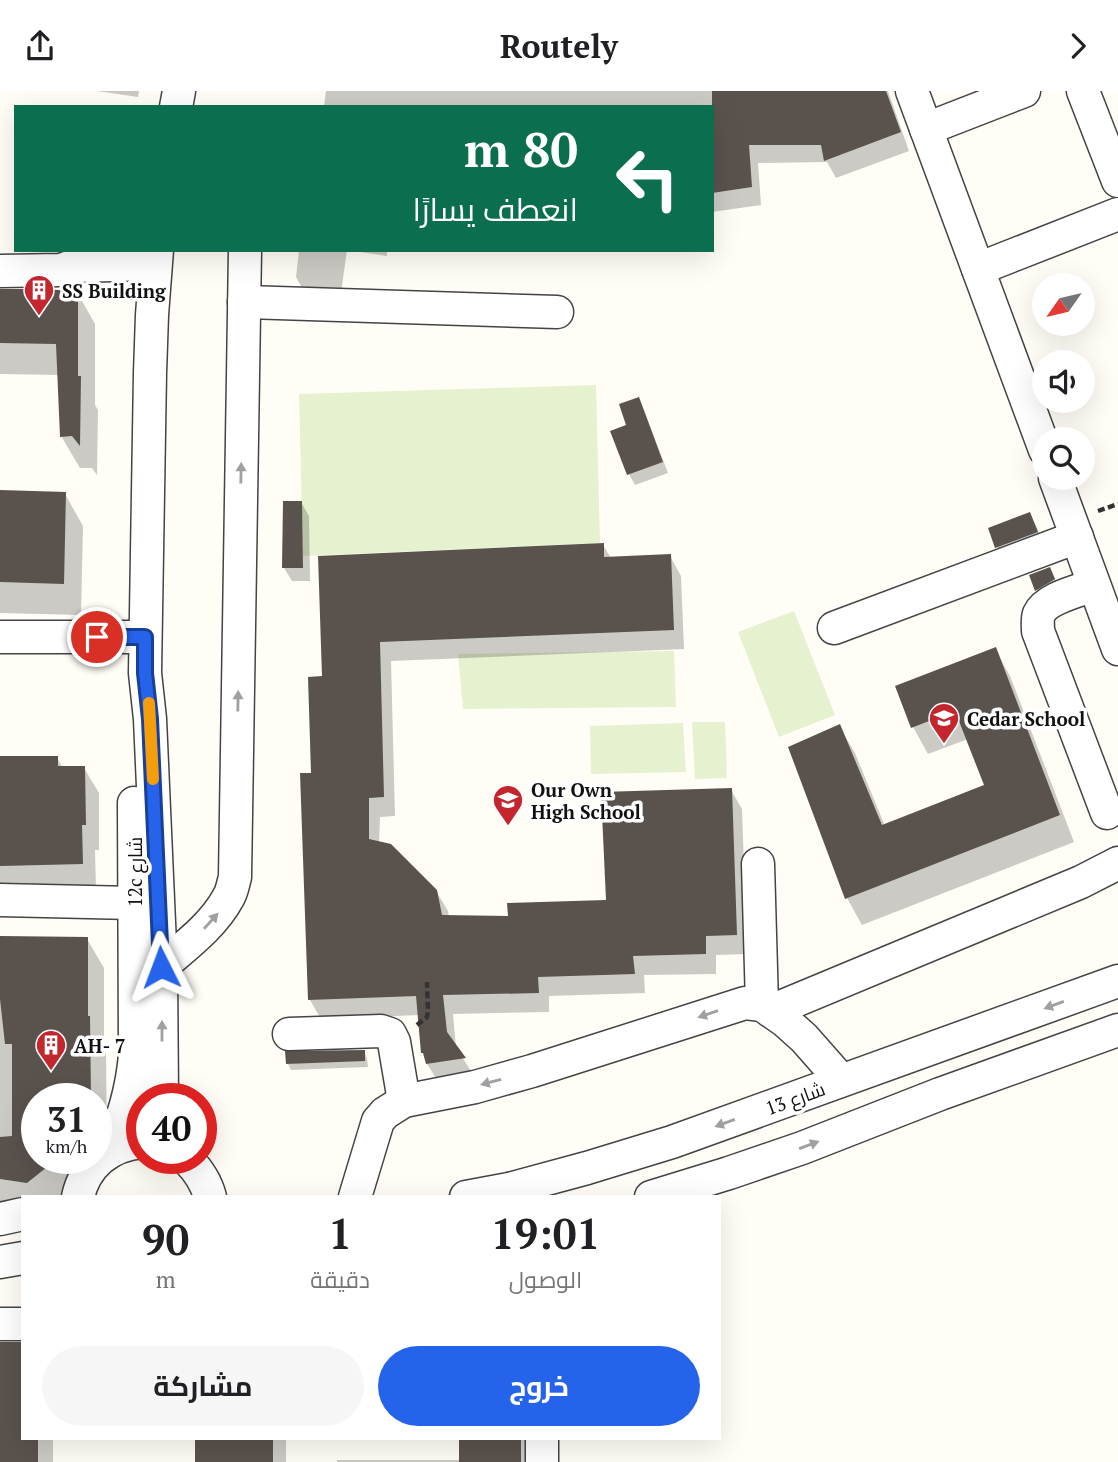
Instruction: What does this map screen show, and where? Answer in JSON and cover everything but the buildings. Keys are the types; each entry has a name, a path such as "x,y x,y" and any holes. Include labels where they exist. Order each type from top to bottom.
{"street":[{"path":"912,91 1036,427"},
{"path":"926,129 1024,91"},
{"path":"1083,91 1118,181"},
{"path":"978,269 1118,214"},
{"path":"161,967 218,914 229,897 236,877 245,252"},
{"path":"0,271 61,271 72,277 155,267"},
{"name":"12c شارع","path":"155,267 145,673 150,719 161,967 162,1083"},
{"path":"244,302 557,312"},
{"path":"1059,490 1118,649"},
{"path":"835,628 1077,537"},
{"path":"1094,585 1047,604 1040,611 1037,620 1038,631 1107,813"},
{"path":"0,637 145,637"},
{"name":"12c شارع","path":"112,1143 125,1112 135,1055 135,730 145,673"},
{"path":"767,1008 1068,888 1118,863"},
{"path":"758,864 767,1008"},
{"path":"0,900 133,903"},
{"name":"شارع 13","path":"477,1195 587,1168 673,1142 1118,981"},
{"path":"356,1195 378,1121 404,1101 475,1087 532,1071 745,1003 767,1008 804,1038 841,1080"},
{"path":"657,1195 790,1152 1118,1030"},
{"path":"289,1034 381,1031 390,1034 394,1042 404,1101"},
{"path":"78,1195 86,1174"},
{"path":"200,1174 209,1195"},
{"path":"0,1219 21,1214"},
{"path":"0,1262 21,1258"},
{"path":"0,1324 21,1324"},
{"path":"542,1440 542,1462"}],"path":[{"path":"416,1030 419,1023 427,1017 427,982"}],"green space":[{"path":"596,385 600,543 303,556 299,394"},
{"path":"794,611 835,715 779,737 738,632"},
{"path":"674,651 676,707 463,709 458,654"},
{"path":"692,722 725,722 727,778 695,779"},
{"path":"683,723 686,772 591,774 590,726"}],"slow traffic":[{"path":"149,703 153,779"}],"place":[{"name":"SS Building","path":"39,317"},
{"name":"Cedar School","path":"944,745"},
{"name":"Our Own High School","path":"508,827"},
{"name":"AH- 7","path":"51,1072"}],"route":[{"path":"97,637 145,637 161,967"}]}
